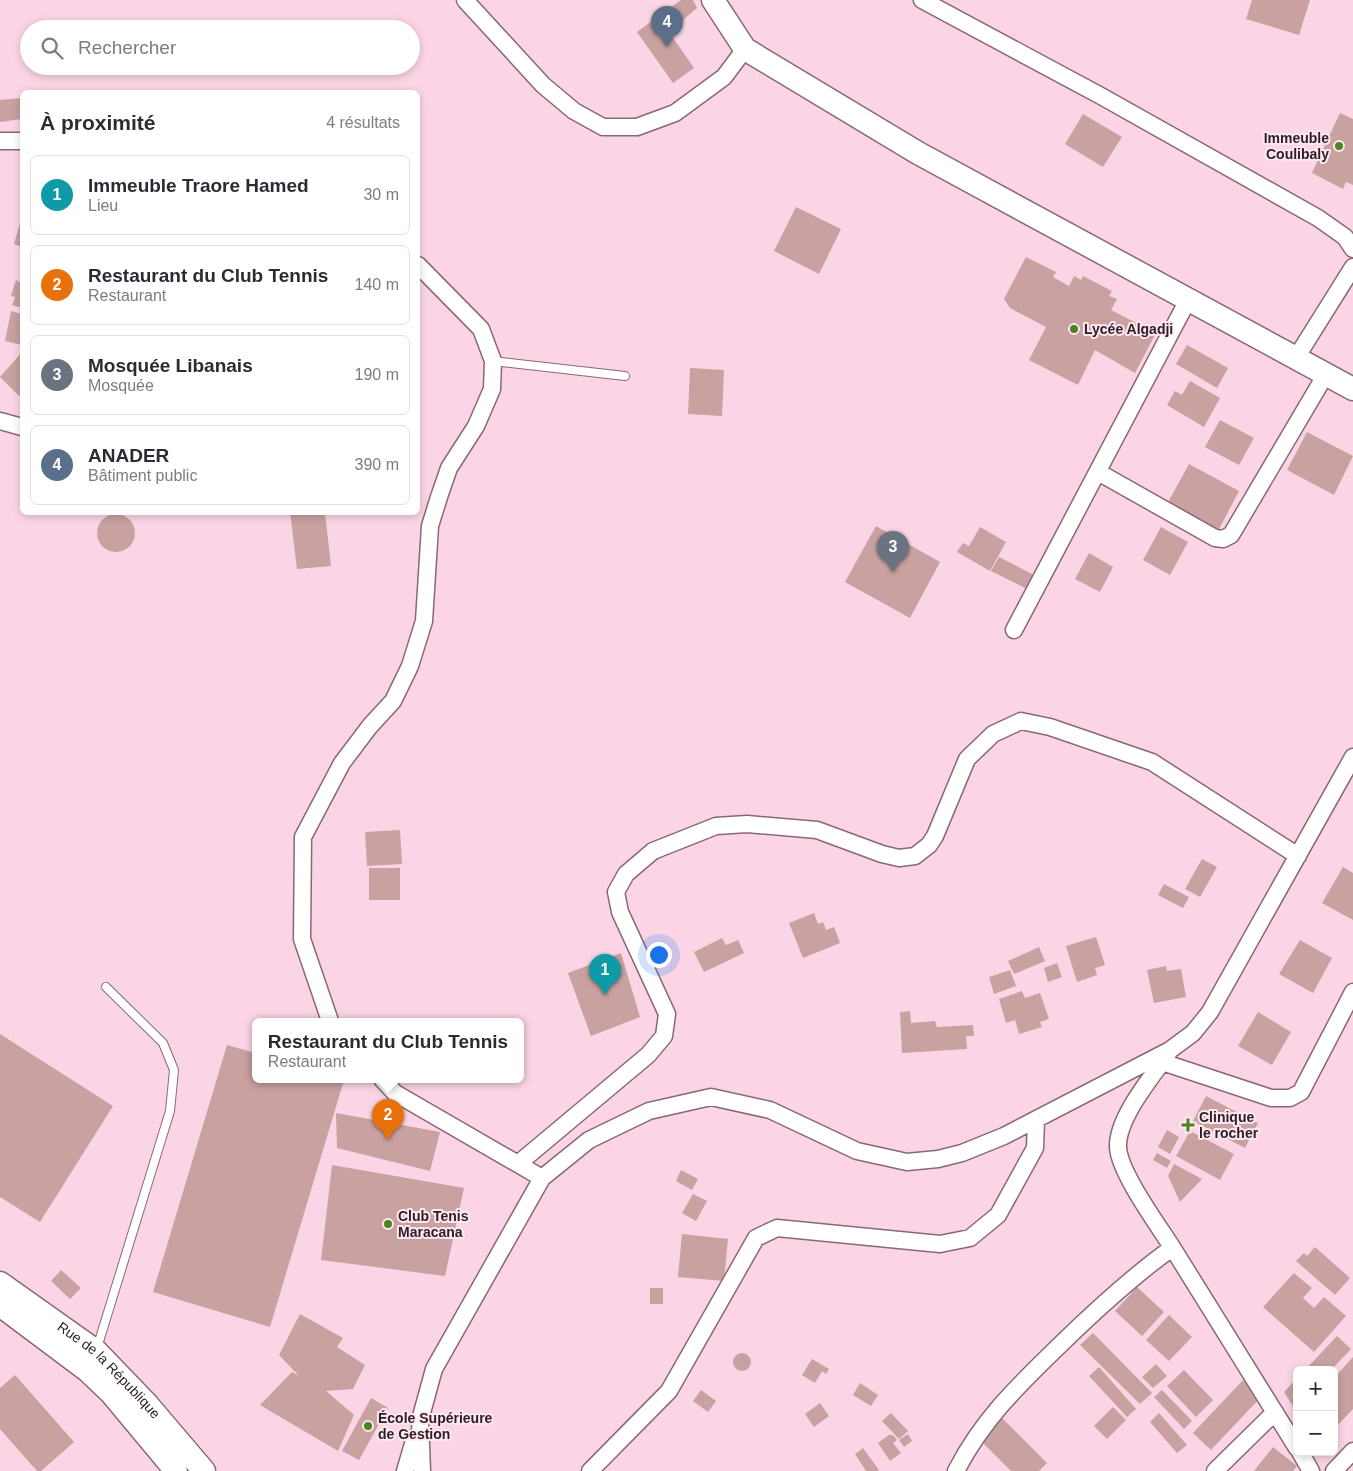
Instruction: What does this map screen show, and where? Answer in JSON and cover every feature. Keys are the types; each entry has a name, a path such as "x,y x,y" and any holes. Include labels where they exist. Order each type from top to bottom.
{"street":[{"path":"465,0 543,85 574,111 603,127 637,127 675,113 724,77 745,49"},
{"path":"713,0 745,49 918,153 1190,298 1353,389"},
{"path":"922,0 1102,96 1318,218 1344,237 1353,249"},
{"path":"0,141 20,141"},
{"path":"329,1018 302,939 303,837 342,763 392,701 410,666 424,621 430,526 449,468 476,426 492,390 493,362 481,329 420,267"},
{"path":"1296,358 1353,267"},
{"path":"1014,630 1190,298"},
{"path":"1098,472 1215,538 1223,539 1231,535 1326,374"},
{"path":"0,421 20,426"},
{"path":"519,1162 648,1055 664,1036 667,1014 620,912 616,892 626,874 653,851 716,826 747,824 817,830 882,854 899,858 915,856 929,845 935,836 968,759 992,734 1021,722 1050,726 1152,762 1298,856"},
{"path":"405,1471 434,1369 542,1178 589,1140 649,1110 712,1097 770,1110 857,1151 907,1162 938,1159 962,1153 1004,1136 1166,1056 1193,1033 1210,1012 1353,758"},
{"path":"1166,1056 1271,1098 1290,1098 1301,1092 1353,992"},
{"path":"1166,1056 1120,1130 1118,1147 1122,1163 1172,1248 1293,1441"},
{"path":"386,1083 395,1093 519,1162 542,1178"},
{"path":"590,1471 669,1391 756,1238 777,1228 940,1244 970,1238 998,1215 1034,1148 1036,1120"},
{"path":"956,1471 968,1448 1004,1399 1082,1324 1148,1265 1172,1248"},
{"name":"Rue de la République","path":"0,1283 92,1361 204,1471"},
{"name":"Rue de la République","path":"0,1305 92,1361 110,1392 176,1471"},
{"path":"1215,1471 1275,1412"},
{"path":"420,1420 422,1471"},
{"path":"1334,1471 1353,1451"},
{"path":"1302,1456 1311,1471"}],"lane":[{"path":"493,362 625,376"},
{"path":"92,1361 170,1111 174,1070 163,1043 106,987"}],"building":[{"path":"681,0 693,0 697,8 669,32 694,68 673,83 637,32"},
{"path":"1252,0 1310,0 1299,35 1246,19"},
{"path":"20,98 20,119 0,122 0,100"},
{"name":"Immeuble Coulibaly","path":"1340,113 1353,119 1353,185 1346,182 1343,189 1312,173"},
{"path":"1083,114 1122,137 1103,167 1065,144"},
{"path":"796,207 841,229 819,274 774,251"},
{"path":"20,223 20,246 14,244"},
{"path":"1026,257 1056,272 1053,277 1069,286 1074,276 1081,280 1083,276 1112,291 1109,296 1117,299 1111,310 1156,333 1135,373 1095,350 1078,385 1029,360 1046,327 1010,308 1004,299"},
{"path":"16,280 20,282 20,307 12,305 15,297 11,296"},
{"path":"11,311 20,313 20,345 5,341"},
{"path":"1187,345 1228,368 1217,388 1176,364"},
{"path":"20,354 19,396 0,377"},
{"path":"690,368 724,370 722,416 688,414"},
{"path":"1190,381 1220,398 1204,427 1167,405 1175,391 1182,395"},
{"path":"1220,420 1254,438 1239,465 1205,447"},
{"path":"1307,432 1353,456 1334,495 1287,470"},
{"path":"1189,464 1239,491 1218,531 1167,504"},
{"path":"290,515 325,515 331,566 297,569"},
{"path":"109,516 123,516 133,526 135,533 133,540 123,550 116,552 109,550 99,540 97,533 99,526"},
{"path":"876,526 940,562 910,618 845,582"},
{"path":"980,527 1006,542 990,571 957,552 963,543 969,546"},
{"path":"1161,527 1188,542 1170,575 1143,560"},
{"path":"1089,553 1113,567 1100,592 1075,579"},
{"path":"999,557 1034,575 1027,589 991,571"},
{"path":"400,830 402,864 367,866 365,832"},
{"path":"1202,859 1217,867 1200,897 1185,889"},
{"path":"1343,867 1353,873 1353,920 1322,903"},
{"path":"369,868 400,868 400,900 369,900"},
{"path":"1164,884 1189,897 1183,908 1158,895"},
{"path":"814,913 818,924 823,922 826,930 834,927 840,943 803,958 789,923"},
{"path":"1096,937 1105,965 1095,968 1097,975 1077,982 1066,946"},
{"path":"722,938 726,945 738,940 744,953 704,972 694,952"},
{"path":"1300,940 1332,958 1313,993 1279,974"},
{"path":"1039,947 1045,961 1014,974 1008,961"},
{"path":"621,953 640,1017 591,1036 568,973"},
{"path":"1057,963 1062,977 1048,982 1044,968"},
{"path":"1166,966 1167,971 1181,969 1186,997 1154,1003 1147,970"},
{"path":"1010,970 1016,986 994,994 989,977"},
{"path":"1022,991 1025,998 1040,993 1049,1019 1040,1022 1042,1027 1019,1034 1015,1020 1006,1023 999,999"},
{"path":"910,1011 911,1023 935,1021 937,1027 973,1025 974,1036 966,1036 967,1049 902,1053 900,1012"},
{"path":"1258,1012 1291,1032 1272,1065 1238,1046"},
{"path":"0,1034 113,1106 40,1222 0,1197"},
{"path":"227,1045 252,1052 252,1083 343,1083 270,1327 153,1292"},
{"path":"1206,1096 1258,1123 1245,1148 1193,1121"},
{"path":"336,1113 440,1132 430,1171 337,1148"},
{"path":"1167,1130 1179,1137 1170,1154 1158,1147"},
{"path":"1190,1131 1234,1154 1220,1180 1176,1156"},
{"path":"1157,1153 1171,1161 1167,1168 1153,1160"},
{"path":"1174,1164 1202,1179 1180,1202 1168,1176"},
{"path":"332,1165 464,1188 445,1276 321,1260"},
{"path":"681,1170 698,1179 692,1190 676,1181"},
{"path":"693,1194 707,1201 696,1221 682,1213"},
{"path":"682,1234 728,1239 724,1281 678,1277"},
{"path":"1315,1247 1350,1278 1335,1295 1296,1261 1304,1253 1307,1256"},
{"path":"61,1270 81,1288 70,1299 51,1281"},
{"path":"1294,1273 1312,1288 1303,1298 1314,1308 1324,1297 1346,1316 1314,1352 1263,1307"},
{"path":"1137,1287 1164,1312 1142,1336 1115,1311"},
{"path":"650,1288 663,1288 663,1304 650,1304"},
{"path":"300,1314 343,1338 337,1347 365,1365 353,1389 326,1391 354,1415 338,1451 260,1405 292,1372 299,1376 279,1355"},
{"path":"1169,1315 1192,1337 1169,1361 1146,1340"},
{"path":"1093,1333 1152,1393 1140,1404 1080,1345"},
{"path":"1337,1336 1351,1349 1335,1366 1309,1366"},
{"path":"742,1353 748,1356 751,1362 748,1368 742,1371 736,1368 733,1362 736,1356"},
{"path":"1353,1357 1353,1409 1338,1425 1338,1411 1338,1374"},
{"path":"812,1359 829,1369 826,1374 822,1371 815,1383 802,1375"},
{"path":"1156,1364 1167,1376 1153,1388 1142,1377"},
{"path":"1099,1367 1136,1409 1127,1417 1089,1376"},
{"path":"1184,1370 1213,1400 1196,1417 1167,1386"},
{"path":"15,1375 74,1442 41,1471 37,1471 0,1429 0,1388"},
{"path":"1243,1380 1261,1397 1211,1450 1193,1433"},
{"path":"1293,1382 1293,1406 1284,1392"},
{"path":"860,1383 878,1395 871,1406 853,1395"},
{"path":"701,1390 716,1401 708,1412 693,1401"},
{"path":"1162,1390 1192,1421 1184,1429 1154,1397"},
{"path":"371,1398 388,1408 359,1460 342,1451"},
{"path":"820,1403 829,1416 814,1427 805,1414"},
{"path":"1113,1407 1126,1420 1107,1439 1094,1426"},
{"path":"891,1413 908,1431 899,1439 882,1421"},
{"path":"1159,1413 1187,1445 1177,1453 1150,1422"},
{"path":"1002,1418 1047,1463 1039,1471 1011,1471 980,1440"},
{"path":"908,1434 912,1441 904,1447 899,1440"},
{"path":"889,1435 893,1435 897,1440 893,1443 901,1453 890,1461 878,1443"},
{"path":"1273,1447 1297,1466 1293,1471 1254,1471"},
{"path":"863,1448 879,1470 866,1471 855,1454"}],"place":[{"name":"ANADER","path":"667,47"},
{"name":"Immeuble Coulibaly","path":"1339,146"},
{"name":"Lycée Algadji","path":"1074,329"},
{"name":"Mosquée Libanais","path":"893,572"},
{"name":"Immeuble Traore Hamed","path":"605,995"},
{"name":"Clinique le rocher","path":"1188,1125"},
{"name":"Restaurant du Club Tennis","path":"388,1140"},
{"name":"Club Tenis Maracana","path":"388,1224"},
{"name":"École Supérieure de Gestion","path":"368,1426"}]}
